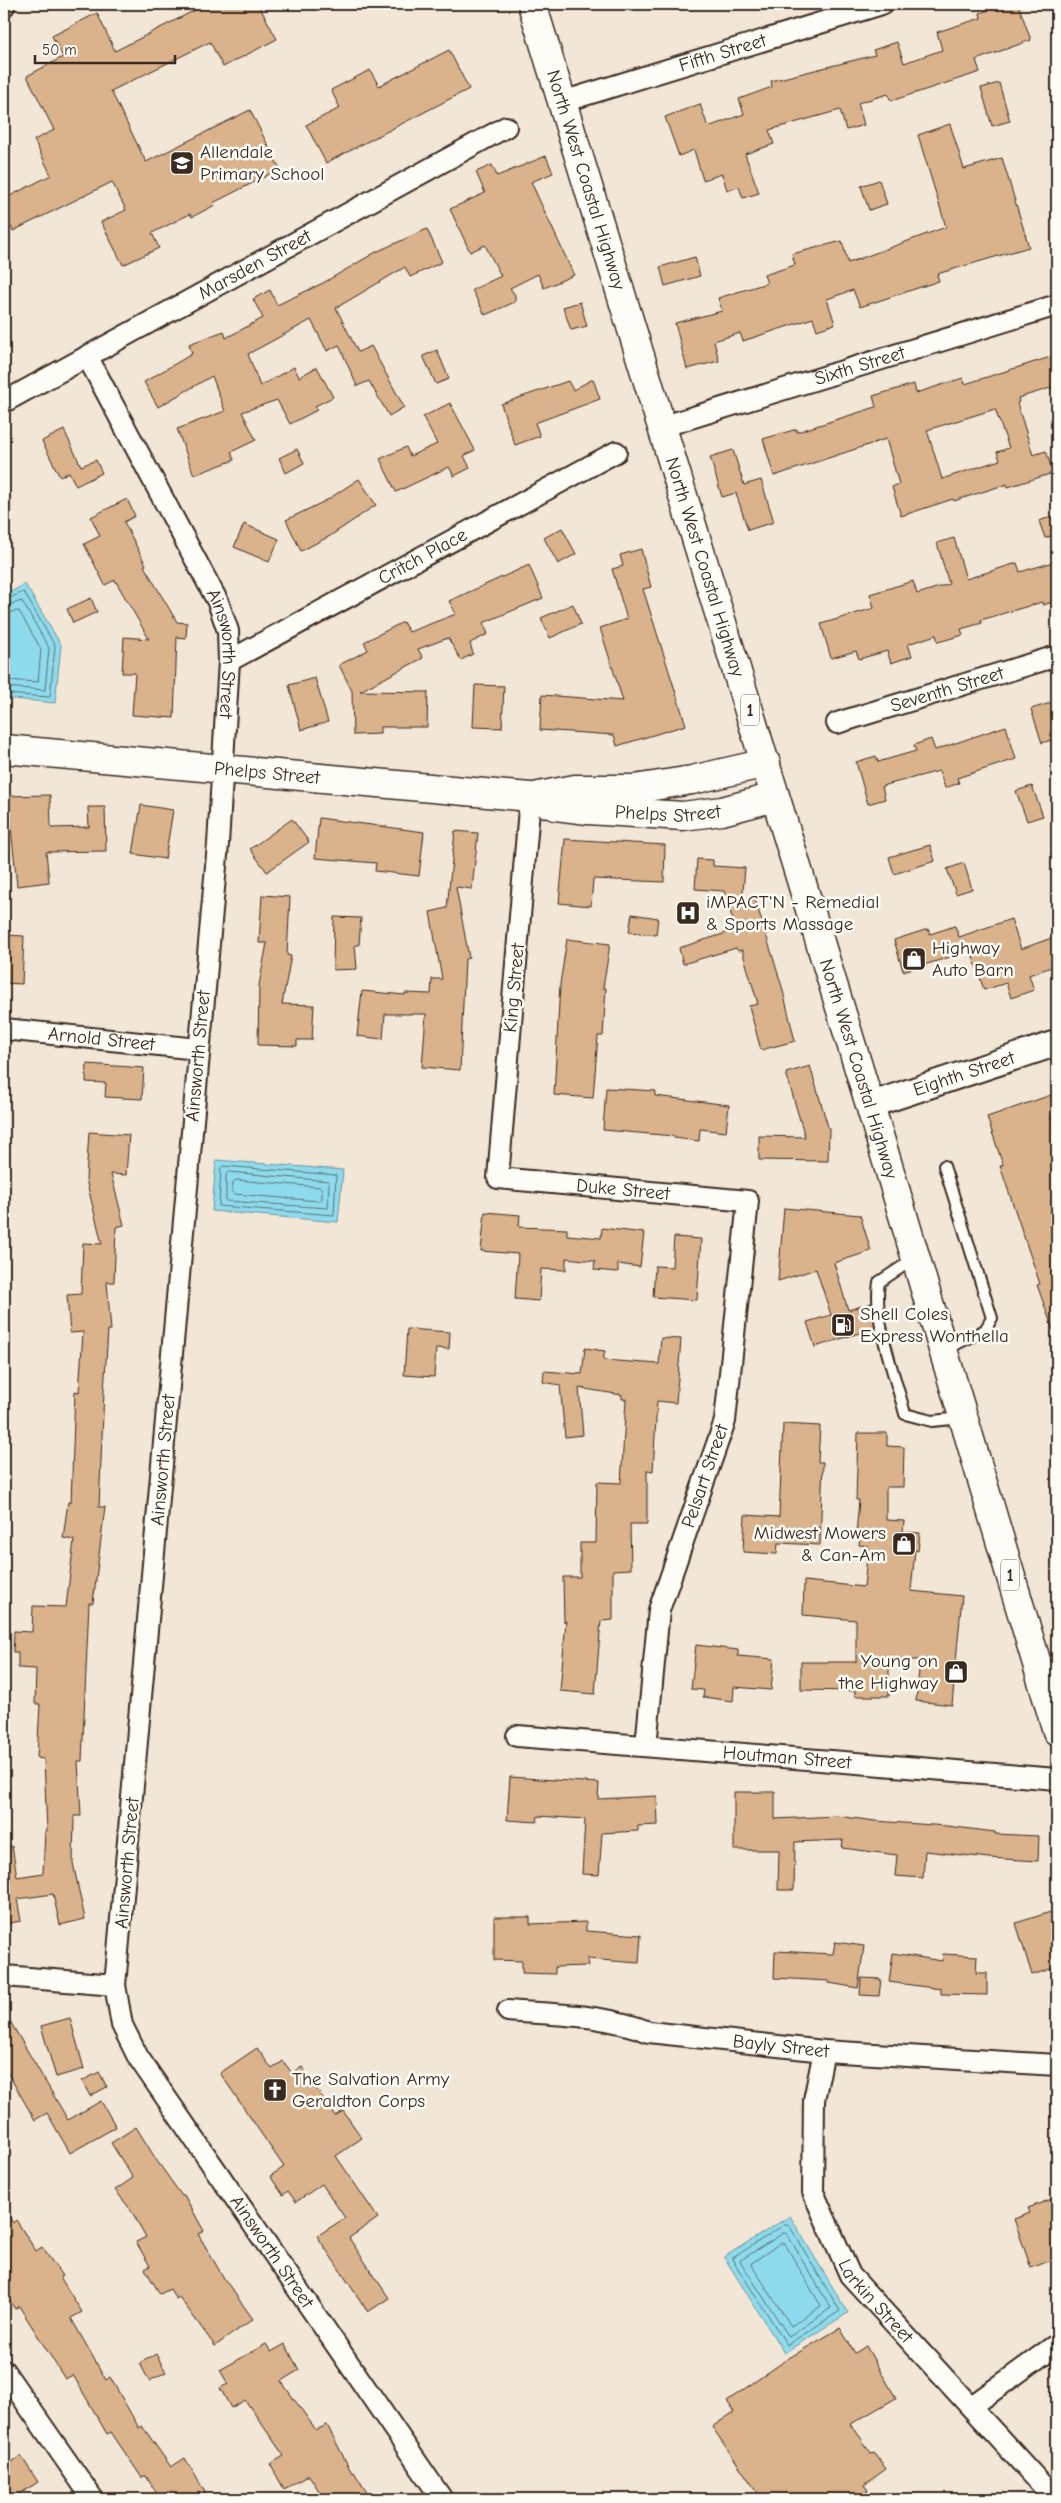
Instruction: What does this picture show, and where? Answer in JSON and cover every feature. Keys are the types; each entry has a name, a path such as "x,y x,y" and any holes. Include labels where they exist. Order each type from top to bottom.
{"main road":[{"name":"North West Coastal Highway","path":"532,4 870,1105 1057,1731"},
{"name":"Phelps Street","path":"4,749 530,797 556,806 588,810 683,816 722,811 775,797"},
{"name":"Phelps Street","path":"530,797 575,789 634,789 692,780 766,763"},
{"name":"North West Coastal Highway","path":"964,1418 1057,1690"}],"street":[{"name":"Fifth Street","path":"562,102 882,4"},
{"name":"Marsden Street","path":"4,402 506,127"},
{"name":"Sixth Street","path":"661,427 1057,305"},
{"name":"Ainsworth Street","path":"87,356 218,602 228,631 229,661 218,844 115,1985 122,2025 138,2057 442,2499"},
{"name":"Critch Place","path":"229,661 616,452"},
{"name":"Seventh Street","path":"837,723 1057,656"},
{"name":"King Street","path":"498,1178 530,797"},
{"name":"Arnold Street","path":"4,1029 198,1049"},
{"name":"Eighth Street","path":"870,1105 1057,1042"},
{"name":"Duke Street","path":"498,1178 748,1201"},
{"name":"Pelsart Street","path":"646,1746 659,1610 725,1422 748,1201"},
{"name":"Houtman Street","path":"517,1736 1057,1779"},
{"path":"4,1976 115,1985"},
{"name":"Bayly Street","path":"508,2011 601,2019 627,2023 650,2032 824,2051 1057,2066"},
{"name":"Larkin Street","path":"824,2051 814,2100 813,2192 850,2275 972,2406 1055,2499"},
{"path":"972,2406 1057,2344"},
{"path":"4,2371 93,2499"}],"lane":[{"path":"943,1350 985,1330 992,1318 944,1166"},
{"path":"916,1258 879,1282 877,1296 887,1346 905,1414 932,1421 964,1418"}],"water":[{"path":"25,584 61,645 55,703 4,698 4,596"},
{"path":"216,1160 343,1170 338,1222 212,1211"},
{"path":"790,2216 848,2313 784,2353 724,2257"}],"building":[{"path":"207,4 258,4 277,39 223,67 210,42 111,91 146,162 250,110 280,169 213,203 215,205 192,217 190,214 152,233 159,248 123,265 101,222 126,210 112,182 13,231 4,212 4,199 51,175 34,140 54,130 27,76 63,57 52,36 97,13 115,51"},
{"path":"1005,4 1018,4 1031,40 976,60 980,72 891,101 888,94 858,103 864,125 846,130 840,110 769,130 774,144 745,154 759,193 743,198 739,187 727,190 722,174 703,180 694,150 679,156 665,117 700,104 708,127 744,114 739,99 772,87 771,81 875,55 873,50 897,42 904,63 942,50 937,32 981,18 980,13"},
{"path":"449,50 469,89 326,163 306,125 340,108 331,90 370,70 379,86"},
{"path":"999,83 1010,121 992,126 981,88"},
{"path":"950,124 964,169 1002,158 1029,247 937,274 939,281 860,307 853,290 827,299 835,324 817,330 813,318 743,341 740,333 714,341 719,361 687,369 675,323 722,311 718,298 767,283 764,275 795,265 792,254 842,241 848,263 946,227 918,135"},
{"path":"546,156 553,173 531,182 574,275 544,288 538,274 510,288 515,295 515,302 485,315 472,290 501,276 485,245 470,252 450,209 485,193 476,172 492,165 497,176"},
{"path":"879,180 887,204 869,210 861,186"},
{"path":"427,229 442,262 410,277 405,267 336,308 358,352 371,346 404,407 389,416 369,381 357,386 339,345 327,351 311,320 248,354 260,386 294,367 299,377 317,367 333,397 315,406 317,410 290,424 277,400 242,412 256,440 231,452 234,460 194,475 177,429 225,411 212,376 158,407 144,382 192,354 189,344 224,331 226,338 263,318 253,299 270,290 277,305 323,283 376,252"},
{"path":"695,257 700,276 665,286 660,267"},
{"path":"580,302 587,326 571,330 563,307"},
{"path":"437,350 449,379 436,384 423,356"},
{"path":"1057,355 1057,386 1018,398 1019,402 1017,403 1033,455 1046,451 1053,473 1008,487 1007,484 954,501 953,499 901,516 892,487 899,484 886,439 774,476 763,439 797,429 797,432 876,407 873,396 914,384 916,393 963,378 965,384","holes":["995,409 1009,448 997,452 1000,460 942,479 927,430"]},
{"path":"593,379 600,399 535,423 540,436 515,445 501,404 568,381 573,390"},
{"path":"450,403 475,450 464,456 470,468 454,476 449,467 396,492 380,459 406,447 410,456 437,444 423,417"},
{"path":"64,430 81,466 96,460 102,473 76,486 69,472 60,477 42,441"},
{"path":"297,449 304,463 286,473 279,458"},
{"path":"733,450 744,485 761,480 774,522 748,530 736,493 722,497 710,457"},
{"path":"359,479 376,505 330,536 301,551 286,520 327,500"},
{"path":"127,499 135,516 124,522 146,565 144,566 177,622 187,623 186,638 177,637 174,718 132,715 135,673 122,673 124,637 149,639 115,580 105,585 84,544 100,536 91,517"},
{"path":"1057,515 1057,534 1045,538 1039,521"},
{"path":"244,524 279,539 269,562 234,547"},
{"path":"562,528 576,554 558,564 544,538"},
{"path":"954,538 966,579 1017,563 1020,572 1057,561 1057,601 1043,605 1042,602 981,620 982,623 961,629 963,635 938,642 936,635 908,644 912,656 891,663 887,651 859,659 856,651 831,658 821,624 874,608 870,594 913,581 917,594 949,584 937,543"},
{"path":"641,549 651,587 643,589 686,725 617,746 614,735 540,730 542,695 623,701 600,628 627,619 612,569 623,566 620,555"},
{"path":"529,565 543,598 483,623 488,634 470,643 473,654 461,660 448,638 418,649 423,658 360,691 428,692 427,727 380,727 380,734 353,735 352,691 339,665 368,650 364,642 403,622 409,632 456,614 449,601"},
{"path":"91,598 97,612 73,623 67,609"},
{"path":"573,604 581,624 550,638 541,618"},
{"path":"315,678 328,722 301,730 289,685"},
{"path":"475,685 504,686 502,728 473,727"},
{"path":"1057,701 1057,738 1042,743 1031,709"},
{"path":"1006,726 1016,759 957,778 959,783 945,788 939,771 882,786 885,799 868,804 856,762 876,756 878,762 916,751 914,745 931,739 935,750"},
{"path":"1032,786 1043,816 1027,821 1016,791"},
{"path":"50,795 51,828 89,827 88,807 105,807 106,851 46,852 49,882 17,886 11,827 4,828 4,796"},
{"path":"141,805 173,810 165,859 133,854"},
{"path":"319,818 424,832 419,876 375,871 376,863 315,858"},
{"path":"292,819 309,842 267,872 250,849"},
{"path":"455,831 478,833 472,889 456,887 469,958 465,959 460,1070 422,1067 426,1014 385,1014 383,1039 357,1036 362,991 405,995 405,993 431,994 432,979 442,979 430,912 447,908"},
{"path":"565,839 665,845 664,882 593,879 591,906 559,903"},
{"path":"930,845 935,861 894,874 889,857"},
{"path":"697,859 713,860 713,866 745,868 742,903 755,899 782,987 795,1041 761,1050 749,1006 758,1004 742,950 738,951 736,948 683,964 679,948 736,930 724,891 695,889"},
{"path":"964,863 972,889 956,894 947,869"},
{"path":"262,895 290,897 287,955 291,956 282,1004 314,1005 312,1040 297,1040 297,1046 258,1045 259,985 267,943 259,943"},
{"path":"632,914 658,918 656,935 629,932"},
{"path":"334,917 361,918 359,945 355,945 357,969 333,970"},
{"path":"1011,919 1021,949 1057,936 1057,965 1029,975 1034,990 1011,998 1006,983 984,990 971,951 903,971 894,940 928,929 930,934 955,926 959,937"},
{"path":"4,935 24,936 22,984 4,983"},
{"path":"567,939 610,944 603,988 606,988 603,1036 598,1036 593,1098 554,1095 560,984"},
{"path":"87,1064 144,1068 142,1099 105,1097 106,1083 86,1082"},
{"path":"810,1066 829,1130 828,1161 759,1160 759,1136 805,1137 786,1073"},
{"path":"606,1088 656,1091 655,1096 729,1105 726,1132 700,1129 699,1141 674,1138 674,1136 603,1130"},
{"path":"1057,1093 1057,1115 1051,1117 1057,1136 1057,1334 1055,1335 1037,1285 1040,1284 1000,1166 1003,1165 987,1117"},
{"path":"89,1132 129,1135 126,1175 111,1174 124,1225 116,1227 114,1282 107,1282 111,1330 108,1330 99,1507 105,1507 93,1603 89,1603 82,1761 78,1761 81,1816 74,1816 73,1863 85,1919 60,1925 53,1894 17,1899 21,1921 4,1924 4,1847 12,1846 17,1877 43,1873 45,1831 47,1831 44,1759 37,1758 40,1704 35,1704 36,1669 18,1668 18,1652 13,1652 14,1631 32,1632 33,1606 66,1607 74,1540 63,1538 68,1502 71,1503 75,1391 79,1392 83,1332 70,1333 67,1295 81,1294 83,1243 102,1244 86,1179"},
{"path":"784,1208 860,1215 871,1251 834,1263 848,1310 872,1303 875,1328 815,1347 807,1322 831,1315 816,1269 778,1281"},
{"path":"485,1212 520,1215 519,1227 567,1229 567,1235 601,1238 602,1228 644,1233 640,1267 618,1264 618,1272 594,1270 595,1261 566,1258 566,1270 541,1269 539,1301 515,1299 518,1254 481,1251"},
{"path":"674,1237 701,1239 697,1300 653,1297 655,1266 672,1267"},
{"path":"407,1329 450,1332 449,1349 436,1348 434,1377 404,1375"},
{"path":"661,1338 681,1339 676,1403 657,1401 653,1471 647,1470 647,1524 630,1524 631,1569 613,1570 613,1620 601,1621 595,1694 560,1691 566,1621 564,1622 563,1577 580,1577 580,1543 596,1543 597,1482 621,1483 626,1399 622,1399 622,1395 579,1388 583,1435 565,1437 560,1385 543,1382 544,1371 582,1374 585,1348 605,1351 603,1360 659,1364"},
{"path":"783,1424 820,1426 818,1462 823,1462 820,1545 778,1543 777,1554 743,1552 745,1515 779,1517"},
{"path":"858,1433 887,1433 887,1446 904,1447 903,1487 886,1487 886,1520 904,1521 903,1532 920,1533 918,1551 915,1550 911,1591 962,1596 952,1705 916,1701 920,1660 889,1660 889,1696 855,1696 855,1691 801,1690 801,1662 856,1662 856,1620 803,1615 804,1581 864,1587 868,1546 859,1545 860,1536 856,1535 859,1500 856,1500"},
{"path":"696,1645 738,1650 738,1656 774,1659 771,1690 734,1687 733,1701 703,1697 704,1690 691,1689"},
{"path":"510,1777 599,1783 598,1799 657,1796 658,1825 638,1826 638,1831 602,1833 599,1875 582,1874 585,1819 538,1816 537,1822 507,1820"},
{"path":"734,1792 775,1792 775,1819 837,1816 875,1821 947,1826 995,1832 995,1834 1039,1836 1038,1861 925,1851 923,1878 895,1876 897,1855 842,1848 843,1840 795,1842 794,1890 778,1890 779,1850 734,1850"},
{"path":"1057,1910 1057,1967 1032,1975 1016,1923"},
{"path":"494,1917 530,1917 530,1924 586,1922 586,1931 641,1935 639,1963 587,1959 588,1966 555,1967 555,1974 522,1973 522,1961 494,1960"},
{"path":"835,1942 864,1946 858,1988 829,1983 829,1981 774,1978 775,1951 833,1954"},
{"path":"893,1953 942,1961 943,1954 977,1956 976,1973 987,1973 987,1995 941,1994 941,1989 889,1982"},
{"path":"861,1978 881,1979 879,1996 860,1995"},
{"path":"4,2011 68,2120 101,2101 116,2127 70,2153 47,2113 35,2120 4,2067"},
{"path":"70,2018 84,2069 56,2077 41,2026"},
{"path":"257,2048 272,2069 283,2061 292,2073 302,2067 335,2116 343,2111 362,2138 336,2156 378,2218 349,2238 389,2298 368,2312 317,2236 345,2218 322,2184 296,2202 288,2191 283,2195 270,2176 284,2167 220,2073"},
{"path":"99,2072 107,2087 90,2096 82,2081"},
{"path":"136,2127 157,2161 182,2196 184,2195 204,2231 198,2234 225,2280 253,2319 215,2346 179,2297 176,2299 170,2289 160,2294 145,2269 150,2266 136,2242 146,2237 131,2210 115,2190 133,2178 111,2143"},
{"path":"1057,2197 1057,2258 1031,2268 1014,2219 1030,2213 1028,2208"},
{"path":"4,2208 13,2223 16,2220 36,2251 42,2247 62,2276 60,2277 82,2312 71,2318 106,2380 110,2377 139,2428 142,2426 171,2467 185,2458 209,2499 160,2499 146,2476 142,2478 111,2432 107,2434 73,2375 65,2379 19,2306 15,2309 4,2292"},
{"path":"840,2328 855,2353 866,2346 896,2398 851,2424 871,2453 874,2452 886,2469 864,2485 868,2490 855,2499 762,2499 712,2427 734,2412 727,2401 789,2358"},
{"path":"266,2344 271,2352 285,2344 299,2370 281,2381 316,2430 327,2425 352,2473 354,2472 371,2499 324,2499 309,2475 284,2489 270,2464 284,2456 245,2400 231,2408 220,2388 228,2384 220,2370"},
{"path":"156,2354 166,2372 149,2381 140,2363"},
{"path":"21,2456 38,2482 12,2499 4,2499 4,2467"}],"place":[{"name":"Allendale Primary School","path":"182,163"},
{"name":"iMPACT'N - Remedial & Sports Massage","path":"688,913"},
{"name":"Highway Auto Barn","path":"914,959"},
{"name":"Shell Coles Express Wonthella","path":"843,1325"},
{"name":"Midwest Mowers & Can-Am","path":"904,1544"},
{"name":"Young on the Highway","path":"956,1672"},
{"name":"The Salvation Army Geraldton Corps","path":"275,2090"}]}
